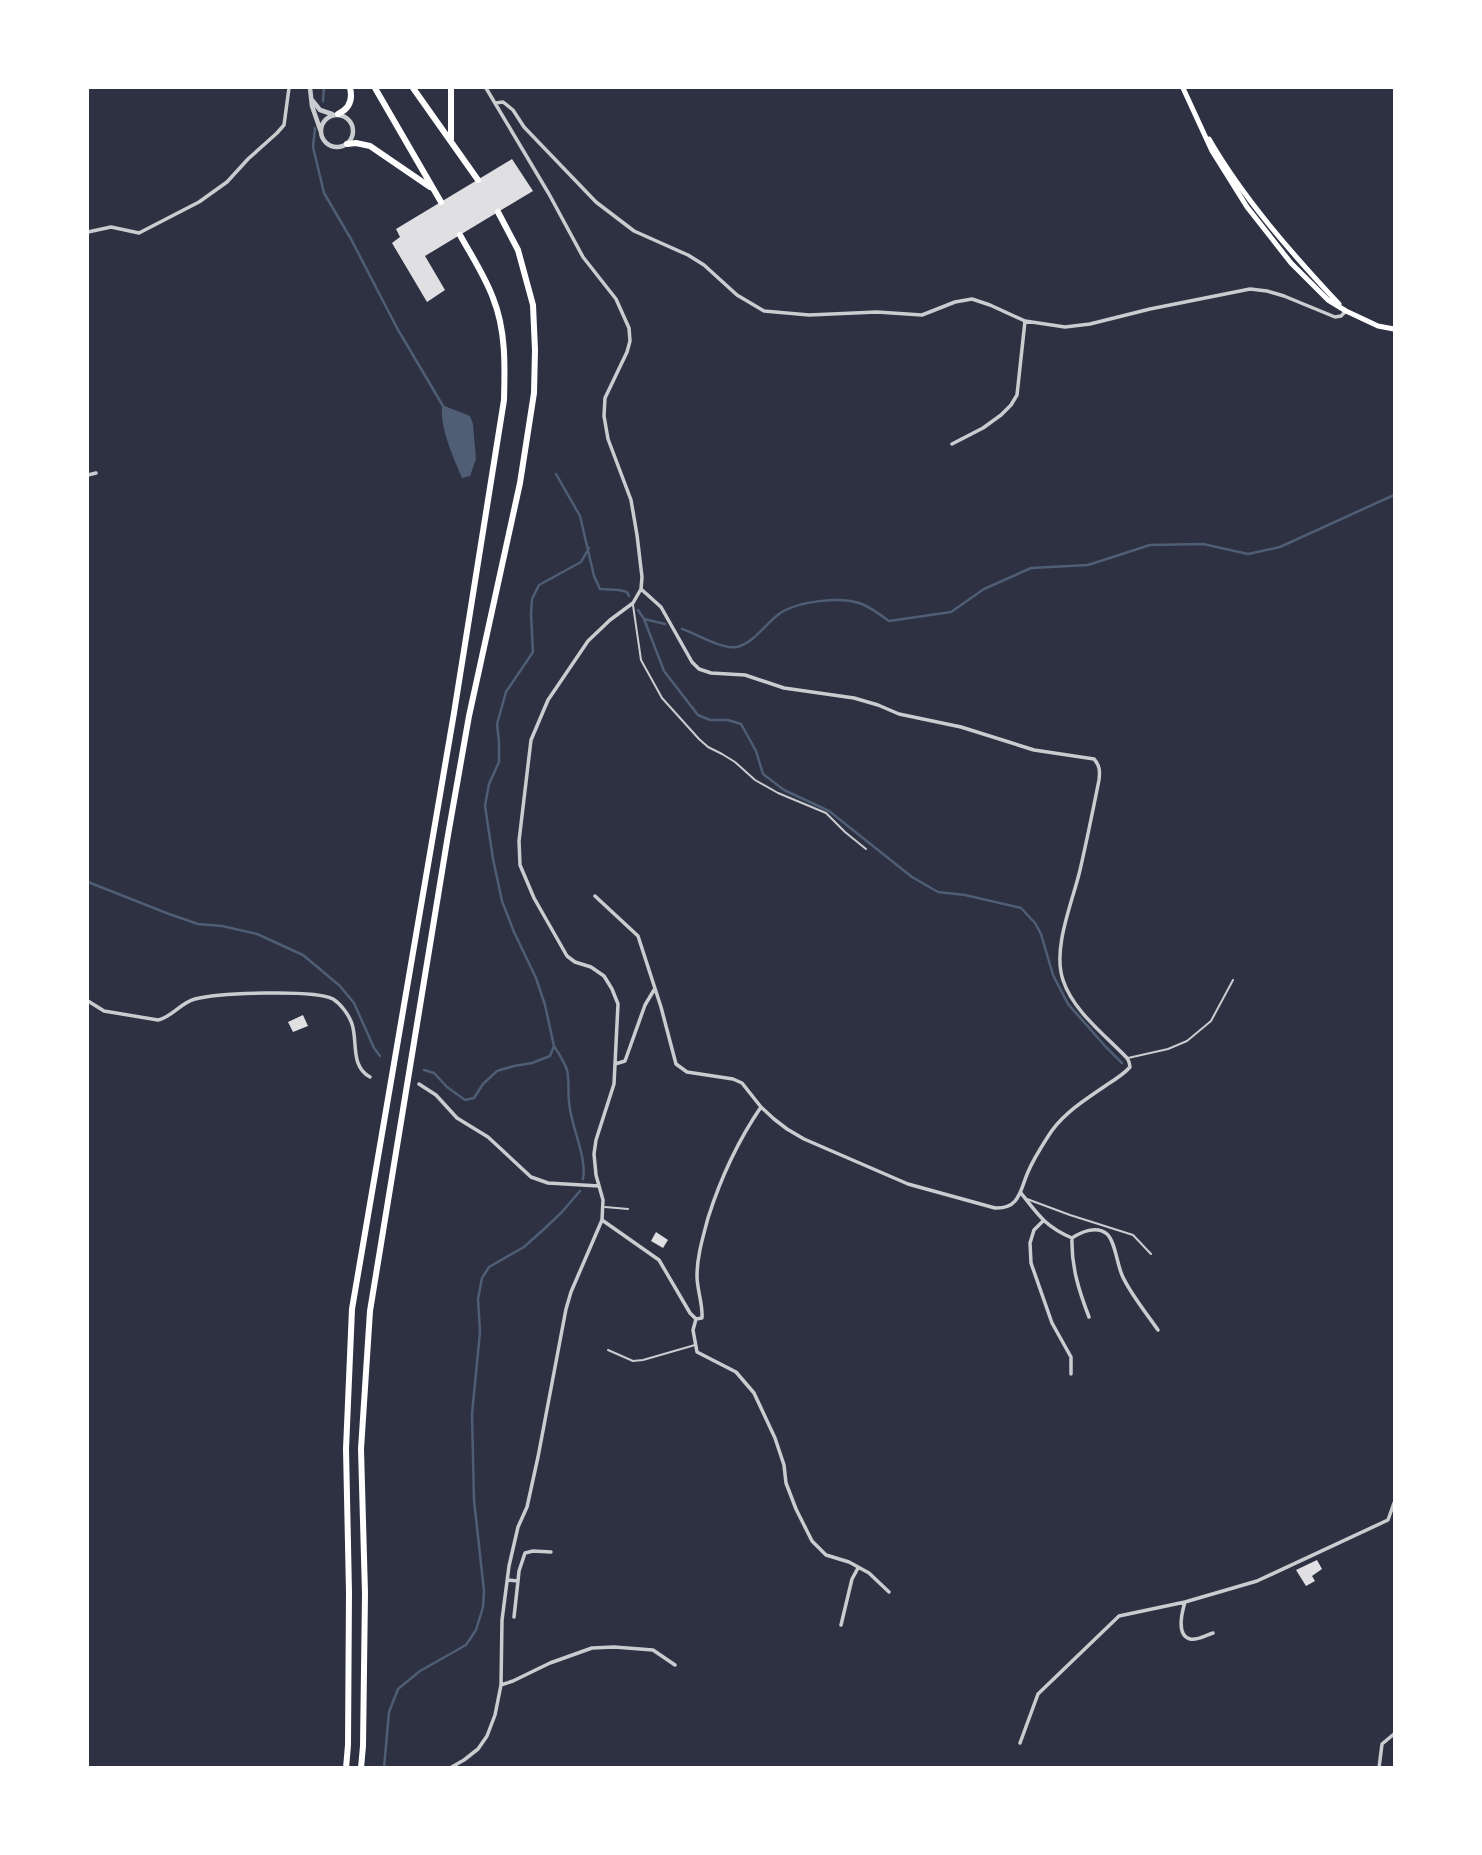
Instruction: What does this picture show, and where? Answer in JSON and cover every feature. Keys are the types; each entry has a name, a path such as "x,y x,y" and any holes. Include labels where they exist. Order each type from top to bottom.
{"highway":[{"path":"335,114 349,106 350,88"},
{"path":"375,88 441,202"},
{"path":"413,88 478,180"},
{"path":"451,88 451,141"},
{"path":"347,144 370,146 433,189"},
{"path":"361,1768 365,1593 361,1449 370,1311 469,716 520,483 534,393 533,305 517,250 498,212"},
{"path":"346,1768 349,1606 346,1449 352,1309 505,400 501,327 493,297 460,235"}],"main road":[{"path":"1183,88 1214,147 1296,258 1346,311 1378,326 1395,329"}],"street":[{"path":"88,232 111,227 139,233 199,202 227,182 284,125 289,88"},
{"path":"310,88 310,97 314,115 324,140 331,146 340,147 347,144 353,135 353,125 347,117 320,110 310,97"},
{"path":"450,1768 478,1749 487,1736 495,1715 501,1685 502,1620 518,1527 527,1507 566,1309 602,1220 604,1206 594,1164 596,1140 614,1084 618,1004 612,989 604,976 567,956 534,898 520,865 519,841 531,740 548,700 588,641 633,603 642,577 631,500 608,439 604,416 605,398 627,352 629,328 616,299 577,248 549,194 486,88"},
{"path":"496,103 503,102 513,110 524,127 596,202 634,231 704,265 737,295 764,311 809,315 877,312 922,315 955,302 972,299 1025,321 1065,327 1250,289 1284,296 1335,317 1346,311"},
{"path":"321,133 325,119 335,114"},
{"path":"952,444 983,428 1011,405 1017,394 1025,321"},
{"path":"88,475 96,473"},
{"path":"595,896 638,936 676,1064 687,1072 733,1079 742,1083 761,1107 787,1129 908,1184 1003,1209 1013,1203 1021,1193 1034,1160 1055,1126 1077,1105 1128,1070 1130,1065 1127,1058 1080,1009 1066,988 1059,966 1061,941 1081,867 1099,780 1100,771 1094,759 1034,750 961,727 899,714 854,698 784,688 745,675 711,673 699,669 692,662 661,607 640,589"},
{"path":"615,1064 625,1061 645,1005 654,990"},
{"path":"88,1001 104,1011 158,1020 165,1018 181,1005 202,998 273,993 325,996 342,1007 353,1025 360,1070 370,1077"},
{"path":"419,1084 436,1095 457,1118 488,1137 531,1177 548,1183 598,1186"},
{"path":"696,1319 702,1318 703,1309 697,1274 701,1242 719,1184 741,1135 761,1107"},
{"path":"1021,1193 1043,1221 1059,1233 1072,1238"},
{"path":"602,1220 659,1260 696,1319"},
{"path":"1043,1221 1034,1230 1030,1242 1031,1263 1052,1323 1071,1357 1071,1374"},
{"path":"1072,1238 1082,1231 1095,1230 1104,1231 1110,1236 1122,1276 1158,1330"},
{"path":"1072,1238 1071,1251 1076,1284 1089,1317"},
{"path":"696,1319 693,1331 697,1352 736,1372 754,1393 775,1438 796,1510 812,1541 826,1555 849,1562 869,1573 889,1592"},
{"path":"1020,1743 1038,1693 1119,1616 1185,1602 1256,1581 1388,1520 1395,1503"},
{"path":"514,1617 519,1571 525,1553 533,1550 551,1552"},
{"path":"841,1625 852,1580 858,1567"},
{"path":"508,1580 518,1581"},
{"path":"1185,1602 1181,1614 1184,1635 1194,1640 1213,1633"},
{"path":"501,1685 592,1648 653,1650 675,1665"},
{"path":"1379,1768 1382,1744 1395,1734"}],"lane":[{"path":"633,603 641,660 662,698 699,739 735,762 755,780 826,813 866,849"},
{"path":"1127,1058 1168,1049 1187,1041 1211,1021 1233,980"},
{"path":"1025,1198 1133,1235 1151,1254"},
{"path":"604,1206 628,1209"},
{"path":"608,1350 633,1361 695,1345"}],"water":[{"path":"442,405 470,416 476,459 470,476 462,478 451,452 443,423"}],"building":[{"path":"512,159 533,191 425,256 445,290 427,302 392,243 400,237 396,229"},
{"path":"303,1015 308,1026 293,1032 288,1022"},
{"path":"656,1232 668,1240 663,1248 651,1241"},
{"path":"1317,1560 1322,1569 1312,1576 1315,1581 1306,1586 1296,1570"}],"waterway":[{"path":"323,101 324,88"},
{"path":"315,128 313,147 324,193 397,328 443,406"},
{"path":"556,474 580,516 594,576 600,589 619,590 627,592 629,596"},
{"path":"682,629 717,644 737,647 755,637 779,614 808,603 831,600 853,602 862,604 889,621 951,612 984,589 1031,568 1088,565 1150,545 1203,544 1248,554 1280,547 1394,495"},
{"path":"424,1070 434,1073 465,1100 474,1098 483,1084 497,1071 550,1056 554,1046 536,978 502,901 485,806 489,784 499,762 497,724 506,692 533,652 532,599 539,585 581,562 589,548"},
{"path":"638,610 644,619 665,624"},
{"path":"644,619 664,671 698,715 710,720 728,720 741,724 756,751 763,774 784,790 829,811 912,877 938,892 965,895 1021,908 1041,934 1053,975 1068,1004 1122,1063"},
{"path":"88,882 198,924 257,934 303,955 340,986 354,1003 380,1056"},
{"path":"554,1046 567,1070 569,1104 581,1154 583,1179"},
{"path":"384,1768 389,1712 398,1689 420,1671 466,1645 476,1630 483,1607 484,1591 474,1500 472,1414 480,1332 478,1299 482,1278 489,1267 524,1247 561,1213 580,1191"}]}
